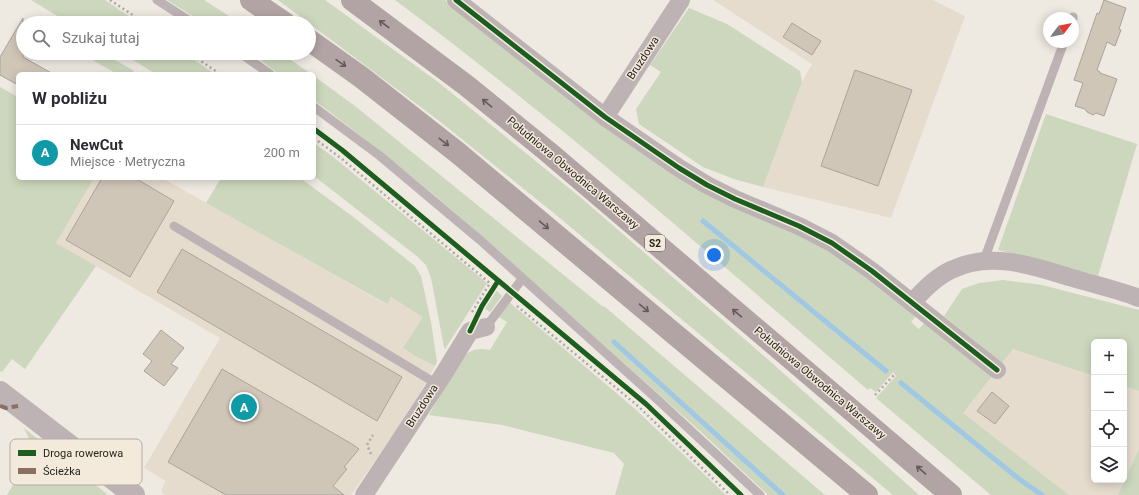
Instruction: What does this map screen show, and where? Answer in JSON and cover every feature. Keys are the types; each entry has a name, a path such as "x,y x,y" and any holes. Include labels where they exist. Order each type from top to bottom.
{"highway":[{"path":"251,0 275,16"},
{"name":"Południowa Obwodnica Warszawy","path":"352,0 461,82 547,151 951,495"},
{"path":"316,45 361,77 458,153 867,495"}],"street":[{"path":"456,0 605,117 679,168 707,185 735,199 799,226 832,243 872,271 997,370"},
{"name":"Bruzdowa","path":"605,117 681,0"},
{"path":"912,303 925,288 939,277 966,264 984,260 1008,261 1038,267 1139,298"},
{"name":"Bruzdowa","path":"364,495 437,384 478,329"},
{"path":"0,392 61,439"},
{"path":"121,485 134,495"}],"lane":[{"path":"156,0 182,16"},
{"path":"984,260 1062,48"},
{"path":"250,60 267,72"},
{"path":"316,108 380,156 480,240 658,400 760,495"},
{"path":"174,226 437,384"},
{"path":"478,329 510,295 522,279"}],"path":[{"path":"110,0 134,16"},
{"path":"199,60 217,72"},
{"path":"316,140 494,287"},
{"path":"478,329 482,306 498,281 510,295 638,406 730,495"},
{"path":"875,395 895,374"}],"shaded area":[{"path":"713,0 933,0 965,16 891,218 763,187 802,82 812,64"},
{"path":"93,180 166,180 386,304 391,297 424,317 403,348 435,366 423,388 391,438 351,495 165,495 162,493 162,488 166,481 144,468 220,338 56,243"},
{"path":"1013,349 1091,375 1091,483 1123,483 1118,495 1069,495 963,413"},
{"path":"1127,387 1139,391 1139,449 1127,475"}],"green space":[{"path":"31,0 105,0 129,16 57,16"},
{"path":"167,0 204,0 229,16 193,16"},
{"path":"278,0 325,0 438,82 580,197 772,363 919,495 893,495 555,214 438,120 316,28 316,16 299,16"},
{"path":"395,0 445,0 511,50 590,115 819,244 850,264 916,316 911,322 919,329 925,322 992,376 963,413 1069,495 991,495 876,398 896,376 893,372 876,392 870,388 868,390 576,142 456,46"},
{"path":"689,8 727,24 800,71 802,82 763,187 734,179 703,167 639,124 636,109 661,72 650,65"},
{"path":"92,60 115,60 133,70 134,72 113,72"},
{"path":"133,60 194,60 212,72 153,72"},
{"path":"260,60 291,60 308,72 276,72"},
{"path":"316,77 355,106 605,307 825,495 768,495 701,432 475,230 396,164 316,102"},
{"path":"0,87 16,96 16,180 93,180 56,243 96,266 25,369 12,359 2,372 0,371"},
{"path":"1046,114 1137,144 1098,276 998,250"},
{"path":"316,144 487,283 445,349 431,278 426,265 418,257 316,178"},
{"path":"220,180 303,180 352,216 415,266 421,276 431,322 437,362 435,366 403,348 423,317 391,297 387,304 206,203"},
{"path":"1003,280 1042,285 1139,310 1139,391 1127,387 1127,339 1091,339 1091,375 1013,349 1002,363 944,316 962,289 979,283"},
{"path":"496,290 502,296 490,312 484,308"},
{"path":"509,302 635,409 726,495 615,495 624,464 614,453 502,425 429,415 459,361 473,351 481,349 490,350 507,322 499,317"},
{"path":"24,428 38,439 29,439"},
{"path":"1139,449 1139,495 1118,495 1123,483 1127,483 1127,475"},
{"path":"13,485 95,485 108,495 7,495"}],"building":[{"path":"1104,0 1126,8 1119,29 1121,30 1115,46 1107,42 1097,70 1100,73 1117,79 1104,116 1096,113 1093,115 1085,109 1075,106 1083,83 1074,80 1097,13 1099,14"},
{"path":"792,23 821,41 812,55 783,37"},
{"path":"16,30 16,60 28,60 49,72 16,72 16,84 0,75 0,57"},
{"path":"855,70 912,90 878,186 821,166"},
{"path":"101,180 138,180 174,201 130,277 66,240"},
{"path":"182,249 402,377 377,421 157,292"},
{"path":"161,330 184,348 171,364 178,368 164,386 144,371 152,361 143,354"},
{"path":"222,369 359,449 344,467 347,469 333,486 344,495 226,495 168,462"},
{"path":"992,392 1009,406 995,424 977,411"}],"waterway":[{"path":"703,221 886,371"},
{"path":"614,342 783,495"},
{"path":"901,383 1019,479 1042,495"}],"marked path":[{"path":"0,406 6,408 18,406"}],"cycle path":[{"path":"456,0 605,117 679,168 707,185 735,199 799,226 832,243 872,271 997,370"},
{"path":"316,130 342,150 646,404 741,495"},
{"path":"470,331 482,306 498,281"}],"place":[{"name":"NewCut","path":"244,407"}]}
